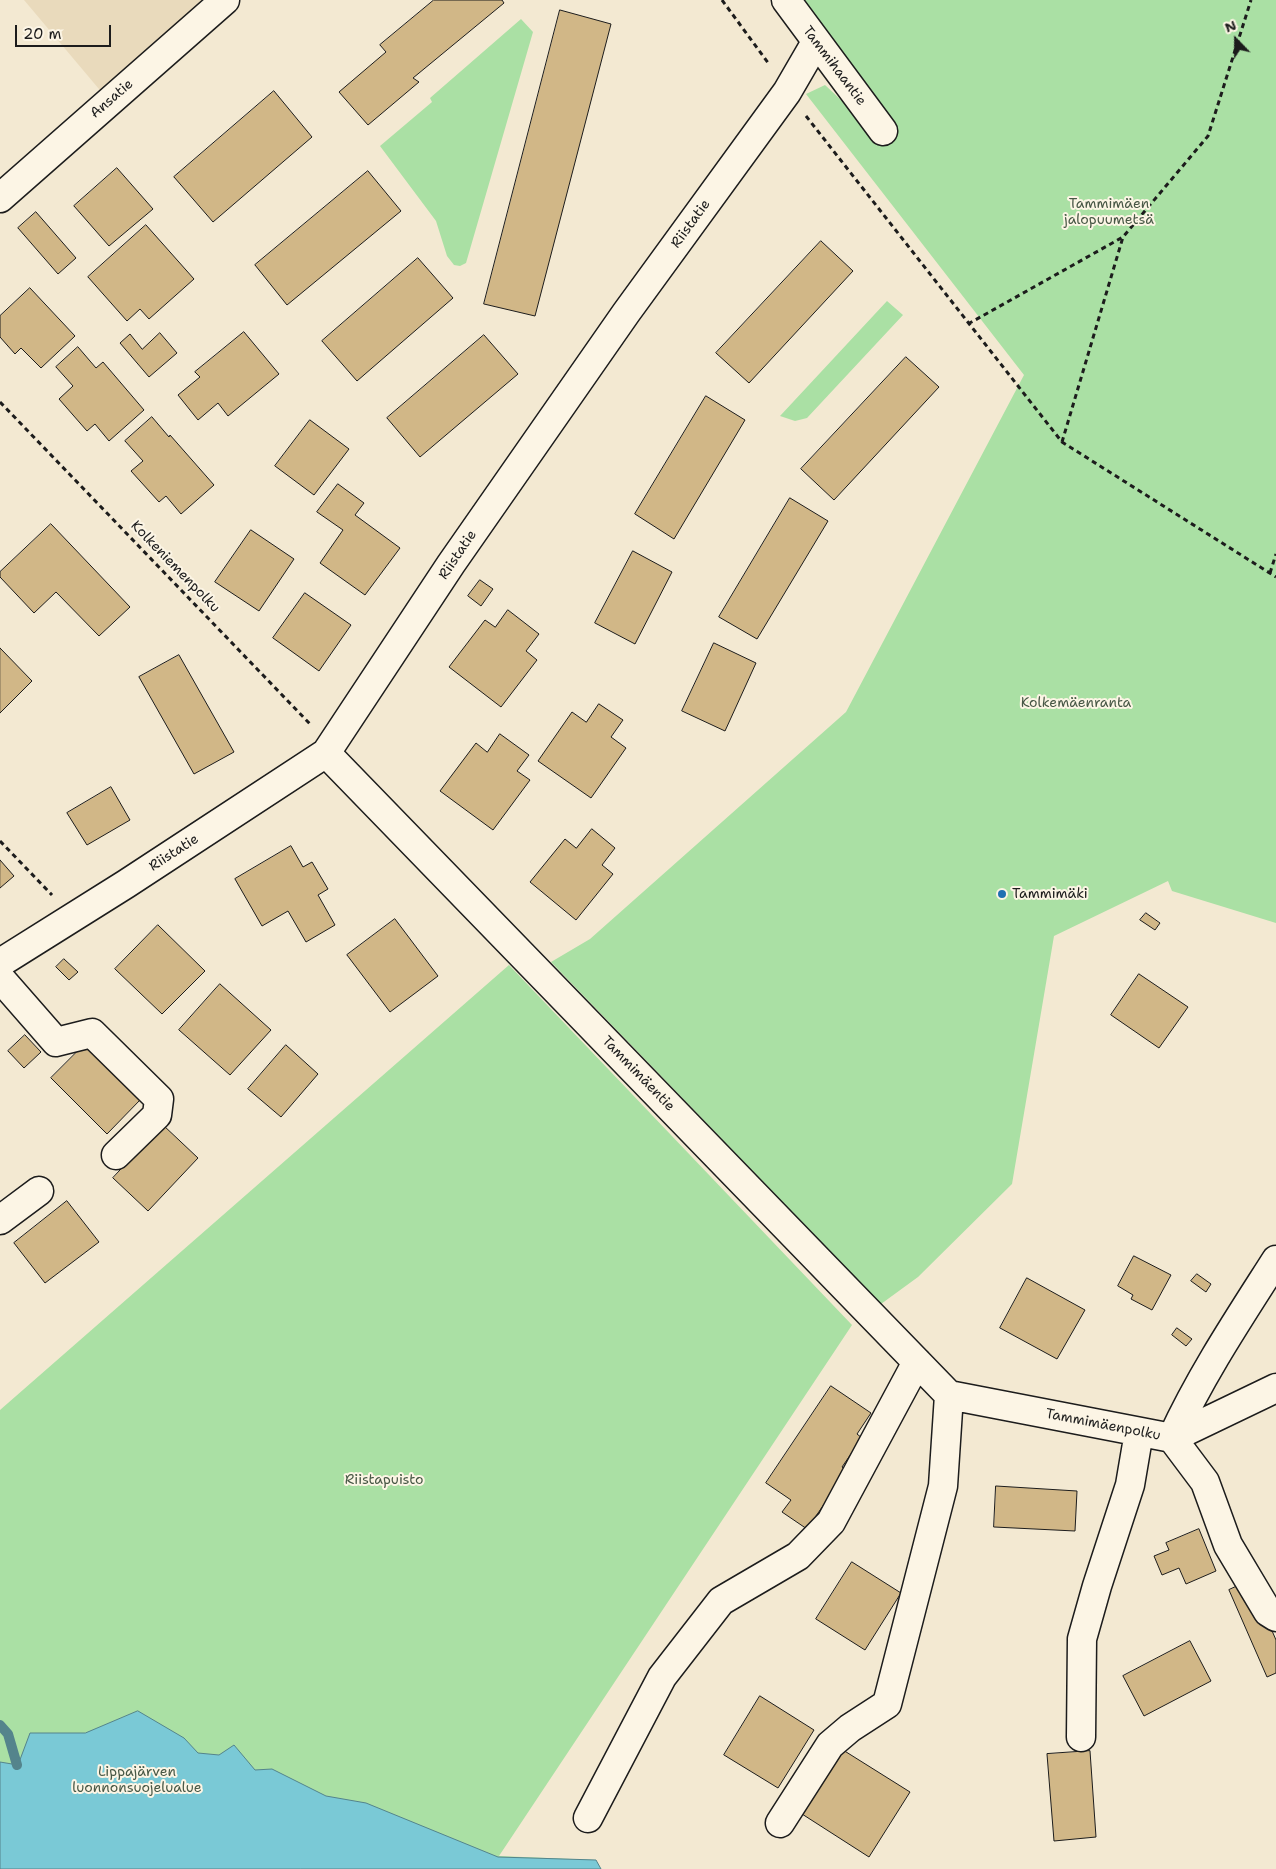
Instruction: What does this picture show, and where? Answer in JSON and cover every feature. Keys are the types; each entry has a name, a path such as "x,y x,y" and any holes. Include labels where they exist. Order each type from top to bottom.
{"street":[{"name":"Ansatie","path":"2,192 225,0"},
{"name":"Tammihaantie","path":"786,0 883,131"},
{"name":"Riistatie","path":"0,963 126,884 326,753 451,564 620,321 787,92 816,42"},
{"name":"Tammimäentie","path":"326,753 949,1395"},
{"path":"0,978 56,1042 92,1033 159,1099 157,1115 116,1155"},
{"path":"0,1220 39,1191"},
{"name":"Tammimäenpolku","path":"949,1395 1172,1438 1187,1404 1224,1341 1276,1260"},
{"path":"588,1818 662,1677 721,1601 798,1556 831,1522 916,1362"},
{"path":"1276,1388 1172,1438 1205,1482 1228,1545 1268,1612 1276,1617"},
{"path":"780,1823 830,1745 850,1728 887,1704 943,1486 949,1395"},
{"path":"1080,1737 1082,1639 1130,1485 1139,1432"}],"path":[{"path":"722,0 774,71 787,92 1062,442 1276,577"},
{"path":"968,324 1122,237 1208,136 1251,0"},
{"path":"1062,442 1122,237"},
{"name":"Kolkeniemenpolku","path":"0,402 315,729 326,753"},
{"path":"1270,573 1276,554"},
{"path":"0,841 55,898"}],"shaded area":[{"path":"24,0 211,0 104,95"}],"green space":[{"name":"Kolkemäenranta","path":"804,0 1276,0 1276,923 1172,891 1168,881 1054,936 1012,1184 918,1277 881,1304 551,962 590,939 846,712 1024,375 806,94 825,85 841,100 880,145 895,139 895,128"},
{"path":"521,19 533,32 466,263 460,266 454,265 447,256 436,221 380,146 432,102 430,98"},
{"path":"887,301 903,315 807,418 795,421 780,416"},
{"name":"Riistapuisto","path":"509,965 852,1325 499,1856 596,1860 601,1869 0,1869 0,1410"}],"water":[{"name":"Lippajärven luonnonsuojelualue","path":"138,1711 184,1738 198,1753 219,1755 234,1745 255,1770 272,1769 326,1796 366,1803 498,1857 596,1860 601,1869 0,1869 0,1762 18,1765 30,1733 85,1733"}],"building":[{"path":"434,0 502,0 504,3 413,78 419,82 368,125 339,92 386,52 380,45"},
{"path":"560,10 611,24 535,316 484,304"},
{"path":"274,91 312,137 213,222 174,177"},
{"path":"117,168 153,209 109,246 74,206"},
{"path":"368,171 401,211 287,305 255,265"},
{"path":"36,212 76,258 58,274 18,228"},
{"path":"146,225 194,279 149,319 140,309 127,321 88,277"},
{"path":"821,241 853,271 749,383 716,353"},
{"path":"418,258 453,298 357,381 322,341"},
{"path":"30,288 75,336 41,368 21,348 15,354 0,337 0,316"},
{"path":"244,332 279,374 228,416 218,403 198,420 178,395 200,377 195,372"},
{"path":"160,333 177,353 149,377 120,343 130,334 142,349"},
{"path":"484,335 518,374 420,457 387,418"},
{"path":"78,347 96,368 103,362 144,410 109,441 95,424 87,431 59,399 73,386 56,367"},
{"path":"906,357 939,387 834,500 801,469"},
{"path":"706,396 745,420 674,539 635,514"},
{"path":"152,417 214,485 181,514 166,496 159,502 131,471 143,461 125,441"},
{"path":"310,420 349,449 314,495 275,466"},
{"path":"338,484 364,503 355,515 400,548 365,595 320,563 343,530 317,512"},
{"path":"790,498 828,521 757,639 719,617"},
{"path":"51,524 130,607 99,636 56,592 34,613 0,577 0,572"},
{"path":"251,530 294,559 259,611 215,582"},
{"path":"633,551 672,572 635,644 595,623"},
{"path":"480,580 493,589 481,606 468,596"},
{"path":"305,593 351,625 319,671 273,638"},
{"path":"508,610 539,634 526,651 537,660 501,707 449,667 485,620 495,627"},
{"path":"714,643 756,663 725,731 682,711"},
{"path":"0,648 32,681 0,713"},
{"path":"179,655 234,752 194,774 139,677"},
{"path":"599,704 623,720 611,737 626,748 591,798 538,761 572,712 586,722"},
{"path":"500,734 529,755 517,771 530,780 493,830 440,791 476,743 487,752"},
{"path":"111,787 130,820 87,845 67,813"},
{"path":"592,829 615,848 602,865 613,874 576,920 530,882 565,839 576,848"},
{"path":"291,846 303,867 312,862 328,889 318,895 335,925 306,942 288,911 262,926 235,879"},
{"path":"0,860 14,876 0,888"},
{"path":"1146,913 1160,923 1155,930 1140,920"},
{"path":"395,919 438,976 390,1012 347,955"},
{"path":"158,925 205,971 162,1014 115,969"},
{"path":"64,959 78,972 69,980 56,967"},
{"path":"1139,974 1188,1007 1159,1048 1111,1015"},
{"path":"220,984 271,1030 230,1075 179,1030"},
{"path":"25,1035 41,1052 24,1068 8,1051"},
{"path":"86,1043 141,1099 107,1134 51,1078"},
{"path":"286,1045 318,1074 281,1117 248,1089"},
{"path":"163,1125 198,1158 148,1211 113,1178"},
{"path":"67,1201 99,1242 45,1283 14,1243"},
{"path":"1134,1256 1171,1275 1152,1310 1131,1299 1133,1295 1118,1286"},
{"path":"1197,1274 1211,1284 1206,1292 1191,1281"},
{"path":"1027,1278 1085,1310 1057,1359 1000,1328"},
{"path":"1177,1328 1192,1339 1186,1346 1172,1335"},
{"path":"831,1386 871,1413 857,1434 862,1438 842,1467 847,1471 807,1529 782,1512 791,1500 766,1483"},
{"path":"996,1486 1077,1491 1075,1531 994,1527"},
{"path":"1199,1529 1216,1571 1186,1584 1179,1568 1162,1575 1154,1556 1169,1550 1166,1543"},
{"path":"852,1562 901,1593 865,1650 816,1619"},
{"path":"1242,1584 1260,1603 1276,1640 1276,1673 1267,1677 1229,1590"},
{"path":"1190,1641 1211,1681 1144,1716 1123,1676"},
{"path":"760,1696 814,1730 778,1788 724,1755"},
{"path":"843,1750 910,1792 869,1857 802,1814"},
{"path":"1090,1751 1096,1837 1054,1841 1047,1754"}],"waterway":[{"path":"0,1725 8,1734 17,1765"}],"place":[{"name":"Tammimäki","path":"1002,894"}],"park label":[{"name":"Tammimäen jalopuumetsä","path":"1109,212"}]}
